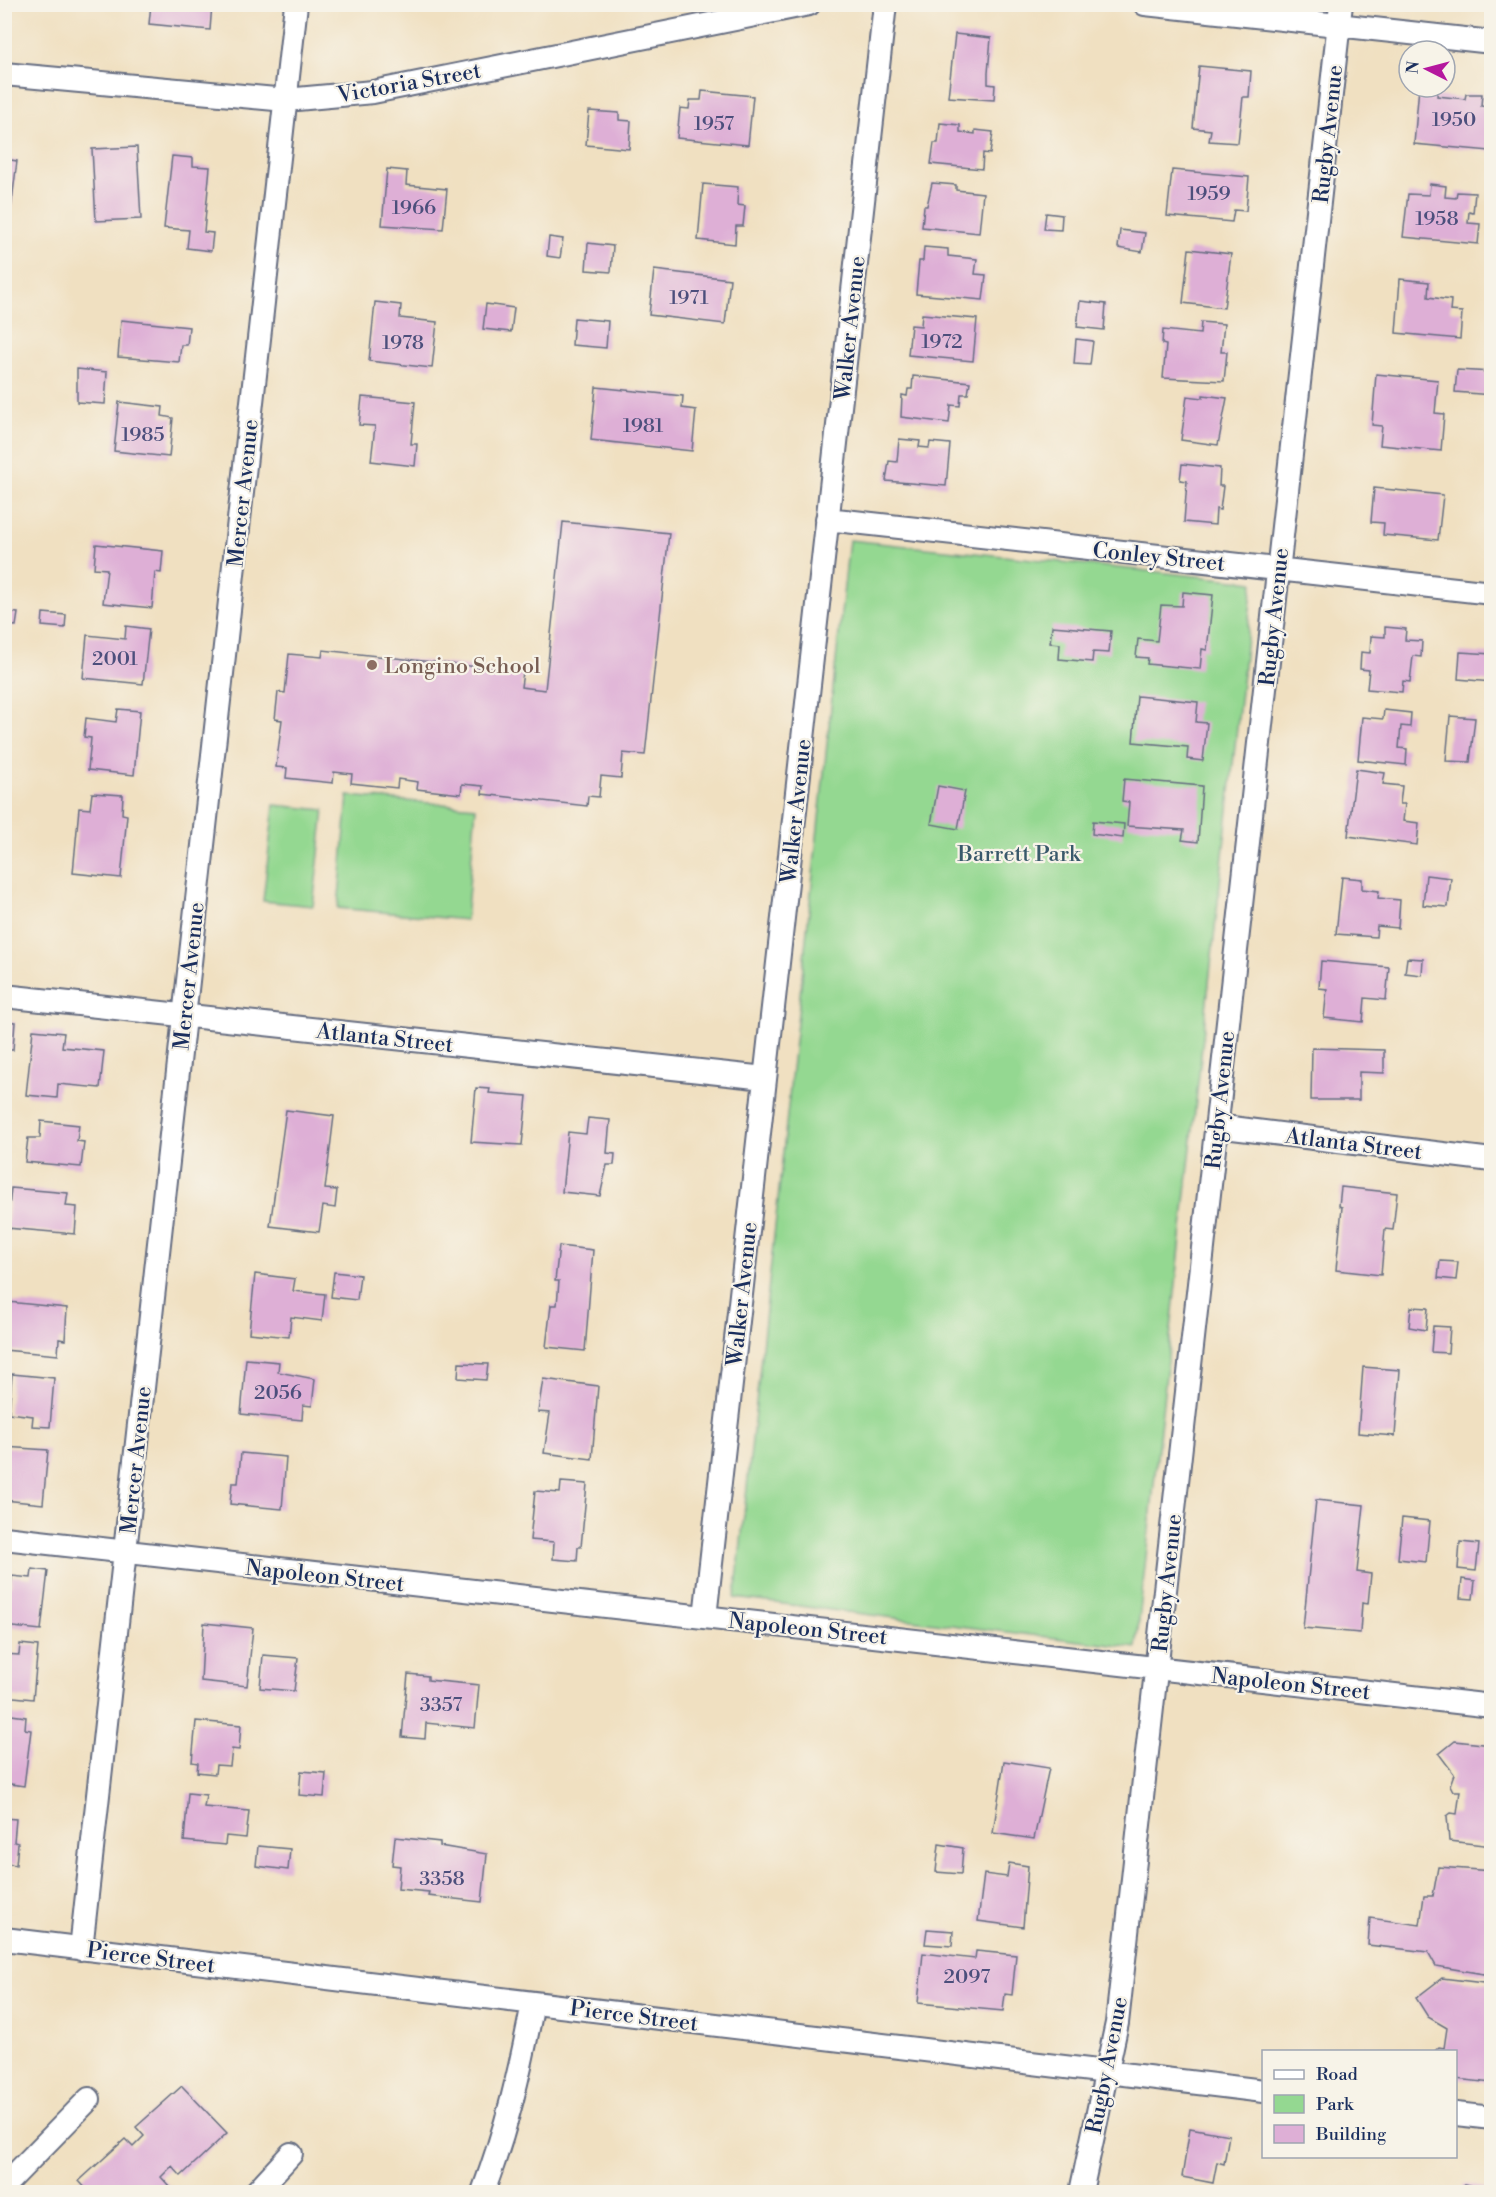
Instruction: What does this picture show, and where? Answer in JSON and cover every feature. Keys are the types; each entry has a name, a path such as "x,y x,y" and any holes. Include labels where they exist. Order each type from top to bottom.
{"street":[{"name":"Mercer Avenue","path":"81,1948 297,4"},
{"name":"Victoria Street","path":"4,74 286,100 373,92 809,4"},
{"name":"Walker Avenue","path":"705,1617 885,4"},
{"path":"1145,4 1340,15 1491,42"},
{"name":"Rugby Avenue","path":"1081,2193 1117,2023 1340,15"},
{"name":"Conley Street","path":"827,519 1491,593"},
{"name":"Atlanta Street","path":"4,996 765,1078"},
{"name":"Atlanta Street","path":"1216,1126 1491,1160"},
{"name":"Napoleon Street","path":"4,1539 1491,1706"},
{"name":"Pierce Street","path":"4,1939 1262,2091"},
{"path":"483,2193 504,2135 518,2082 533,2003"},
{"path":"4,2186 89,2099"},
{"path":"1457,2114 1491,2118"},
{"path":"256,2193 291,2154"}],"green space":[{"name":"Barrett Park","path":"849,540 1253,582 1136,1648 735,1598"},
{"path":"348,796 476,807 466,920 338,908"},
{"path":"274,805 324,810 313,906 263,901"}],"building":[{"path":"151,4 212,4 210,30 149,24"},
{"path":"955,34 991,38 988,84 995,85 994,100 948,97"},
{"path":"1199,66 1251,71 1249,97 1243,97 1238,143 1209,141 1211,130 1193,128"},
{"path":"702,91 753,96 748,145 677,138 680,108 689,109 690,100 701,100"},
{"path":"1466,94 1482,94 1481,106 1492,107 1490,151 1414,144 1418,99 1465,99"},
{"path":"589,111 619,113 619,120 631,121 629,149 586,145"},
{"path":"940,123 960,125 960,132 975,134 975,130 993,132 990,154 983,153 982,169 931,164 934,143 938,143"},
{"path":"137,147 141,219 96,221 92,149"},
{"path":"172,156 193,158 193,166 210,167 204,232 213,233 211,251 187,248 189,230 164,228"},
{"path":"4,159 17,161 11,209 4,208"},
{"path":"387,169 407,171 406,185 447,189 443,229 382,225"},
{"path":"1172,170 1249,177 1246,211 1234,210 1232,222 1167,216"},
{"path":"932,183 956,185 956,190 983,193 979,233 922,227 924,206 927,206"},
{"path":"703,184 738,187 737,205 745,206 743,226 736,226 735,244 698,240"},
{"path":"1430,184 1446,186 1445,197 1456,198 1457,192 1475,193 1473,213 1469,212 1468,223 1480,224 1478,244 1403,237 1408,194 1429,195"},
{"path":"1046,213 1062,215 1061,230 1044,229"},
{"path":"1120,230 1145,233 1142,252 1118,248"},
{"path":"549,237 563,239 560,258 547,256"},
{"path":"588,243 613,246 611,272 586,270"},
{"path":"924,247 948,249 948,256 977,259 975,274 986,275 983,300 916,294 919,261 923,261"},
{"path":"1189,249 1231,254 1224,308 1183,303"},
{"path":"654,270 730,279 725,324 649,315"},
{"path":"1400,279 1429,282 1428,297 1451,300 1450,311 1462,312 1460,339 1396,333"},
{"path":"1080,301 1106,304 1104,330 1077,327"},
{"path":"375,302 401,305 400,318 437,322 432,368 369,361"},
{"path":"486,304 514,308 511,332 483,329"},
{"path":"922,314 977,319 973,361 908,355 911,325 921,326"},
{"path":"574,318 608,321 606,348 572,345"},
{"path":"121,320 189,327 187,345 181,345 179,362 118,357"},
{"path":"1201,322 1224,324 1221,352 1227,352 1224,381 1163,378 1166,345 1162,344 1163,330 1200,334"},
{"path":"1076,339 1093,341 1090,365 1074,364"},
{"path":"77,369 107,372 105,404 77,402"},
{"path":"1457,370 1492,372 1492,395 1455,392"},
{"path":"1376,374 1438,380 1435,413 1444,414 1441,451 1380,445 1382,426 1372,425"},
{"path":"913,376 970,382 968,394 961,394 960,406 951,405 949,423 901,417 902,395 907,396 908,389 912,389"},
{"path":"596,387 683,396 682,408 696,410 692,451 591,440"},
{"path":"1203,395 1227,398 1218,445 1181,440 1187,396 1203,398"},
{"path":"362,397 415,402 411,444 417,444 415,466 371,461 375,426 359,425"},
{"path":"119,402 163,407 162,416 173,418 169,457 114,451"},
{"path":"899,439 920,441 919,447 929,448 930,442 950,444 946,486 886,481 889,461 897,462"},
{"path":"1182,464 1220,468 1219,486 1223,486 1220,510 1216,509 1215,525 1184,522 1187,481 1180,480"},
{"path":"1374,488 1443,495 1438,540 1383,535 1384,523 1371,522"},
{"name":"Longino School","path":"563,522 669,533 645,755 623,753 621,778 601,776 599,797 588,796 587,806 482,794 483,786 462,784 461,794 417,789 418,782 398,779 397,788 351,783 352,774 334,772 333,783 286,778 287,768 276,767 282,720 275,719 278,692 285,693 289,654 322,657 323,650 523,672 521,687 545,690"},
{"path":"96,544 163,551 161,573 155,572 152,608 103,603 107,569 94,568"},
{"path":"1183,592 1213,595 1207,650 1202,649 1200,669 1147,664 1148,658 1136,657 1138,639 1157,641 1161,605 1182,606"},
{"path":"4,612 18,613 16,626 4,625"},
{"path":"43,613 66,615 65,628 42,626"},
{"path":"126,626 149,629 143,684 83,678 87,635 125,639"},
{"path":"1052,626 1111,631 1109,653 1093,652 1092,662 1059,659 1060,644 1050,643"},
{"path":"1385,627 1406,629 1405,640 1422,641 1421,657 1413,656 1410,682 1403,681 1402,692 1367,689 1369,670 1360,669 1361,652 1370,653 1371,636 1385,637"},
{"path":"1460,652 1492,654 1492,682 1458,679"},
{"path":"1137,696 1198,702 1196,722 1207,723 1203,761 1187,759 1188,747 1133,742"},
{"path":"118,709 140,711 134,775 88,770 91,738 84,737 86,718 116,722"},
{"path":"1384,710 1411,713 1410,727 1401,726 1399,748 1407,749 1406,765 1358,760 1362,717 1383,719"},
{"path":"1450,716 1475,718 1470,762 1446,761"},
{"path":"1356,769 1385,773 1383,784 1402,786 1400,804 1405,804 1403,821 1419,823 1417,845 1348,836"},
{"path":"1124,779 1202,786 1198,842 1182,840 1184,830 1127,826 1129,802 1122,801"},
{"path":"938,786 965,791 958,829 931,824"},
{"path":"92,793 123,795 122,814 127,815 121,878 73,873 79,808 90,809"},
{"path":"1093,821 1124,824 1123,838 1092,834"},
{"path":"1426,875 1451,878 1448,907 1423,905"},
{"path":"1342,877 1362,879 1362,889 1379,891 1378,898 1400,900 1398,928 1377,926 1376,937 1336,934"},
{"path":"1407,958 1423,959 1422,975 1405,973"},
{"path":"1321,961 1389,967 1386,1000 1365,998 1363,1022 1324,1018 1327,989 1319,988"},
{"path":"4,1021 15,1022 13,1050 4,1050"},
{"path":"33,1030 64,1033 62,1047 104,1051 100,1088 58,1084 57,1098 26,1095"},
{"path":"1312,1048 1384,1050 1384,1073 1359,1072 1359,1100 1311,1100"},
{"path":"476,1088 490,1089 489,1093 527,1096 522,1145 471,1142"},
{"path":"286,1110 334,1116 325,1189 337,1190 335,1208 323,1206 319,1232 270,1226"},
{"path":"588,1118 610,1120 607,1153 615,1154 614,1165 607,1165 600,1196 562,1192 568,1132 586,1134"},
{"path":"41,1121 79,1125 77,1141 84,1142 81,1167 25,1162 28,1138 40,1138"},
{"path":"1341,1187 1397,1193 1393,1230 1385,1229 1381,1275 1336,1270 1342,1207 1339,1206"},
{"path":"11,1188 68,1193 66,1206 77,1207 75,1234 7,1228"},
{"path":"559,1246 593,1250 585,1351 546,1347 551,1305 557,1305 559,1281 555,1281"},
{"path":"1440,1261 1458,1262 1456,1280 1438,1278"},
{"path":"334,1272 360,1275 357,1300 331,1297"},
{"path":"255,1274 295,1279 293,1291 325,1294 322,1321 291,1317 289,1337 249,1333"},
{"path":"8,1302 67,1308 65,1340 59,1339 58,1355 4,1350"},
{"path":"1411,1307 1428,1308 1426,1330 1409,1327"},
{"path":"1433,1326 1450,1327 1448,1353 1431,1352"},
{"path":"246,1359 279,1362 278,1372 315,1379 312,1406 303,1405 302,1420 241,1414"},
{"path":"459,1363 488,1364 486,1380 458,1378"},
{"path":"1363,1367 1400,1370 1395,1436 1358,1433"},
{"path":"12,1374 54,1378 50,1427 32,1426 33,1416 9,1413"},
{"path":"543,1379 598,1386 592,1459 544,1453 550,1413 538,1412"},
{"path":"4,1447 48,1450 43,1504 4,1500"},
{"path":"241,1453 286,1457 282,1509 230,1504 232,1483 238,1483"},
{"path":"561,1482 587,1484 581,1547 578,1547 577,1561 553,1559 554,1542 530,1540 535,1491 560,1493"},
{"path":"1316,1500 1364,1505 1357,1572 1371,1574 1368,1604 1362,1603 1360,1633 1303,1628"},
{"path":"1402,1518 1430,1521 1426,1562 1398,1559"},
{"path":"1460,1542 1479,1544 1476,1571 1458,1569"},
{"path":"32,1569 48,1571 41,1630 4,1626 8,1586 11,1586 12,1576 31,1578"},
{"path":"1462,1579 1475,1581 1473,1599 1460,1598"},
{"path":"204,1623 253,1628 247,1686 201,1681"},
{"path":"20,1644 38,1646 33,1699 4,1696 4,1654 19,1655"},
{"path":"263,1655 298,1658 294,1691 260,1688"},
{"path":"408,1674 428,1676 428,1680 479,1685 475,1728 426,1723 425,1739 402,1737"},
{"path":"4,1714 26,1717 25,1729 31,1730 24,1786 4,1783"},
{"path":"196,1721 241,1725 239,1750 232,1749 230,1766 216,1765 215,1774 197,1772 198,1763 192,1762"},
{"path":"1455,1741 1492,1745 1492,1846 1449,1841 1447,1816 1451,1813 1457,1814 1460,1791 1453,1791 1450,1785 1454,1774 1439,1754"},
{"path":"1004,1761 1049,1768 1034,1839 993,1833"},
{"path":"301,1771 326,1773 324,1797 299,1795"},
{"path":"188,1793 206,1795 204,1807 249,1811 246,1838 226,1836 225,1845 184,1841"},
{"path":"4,1818 16,1819 14,1842 18,1843 16,1865 4,1863"},
{"path":"395,1837 440,1842 440,1846 487,1854 482,1902 428,1896 429,1892 398,1889 400,1866 392,1865"},
{"path":"939,1844 963,1848 961,1874 936,1872"},
{"path":"258,1846 290,1849 288,1870 256,1866"},
{"path":"1009,1863 1028,1866 1023,1927 978,1921 984,1874 1007,1877"},
{"path":"1438,1867 1492,1871 1490,1975 1436,1966 1428,1952 1368,1945 1370,1918 1420,1925 1424,1896 1433,1896"},
{"path":"927,1929 953,1931 952,1946 925,1944"},
{"path":"976,1951 1016,1955 1012,1995 1005,1994 1003,2011 918,2003 923,1953 975,1959"},
{"path":"1442,1978 1492,1984 1492,2083 1457,2079 1457,2050 1436,2050 1439,2047 1444,2048 1447,2028 1428,2017 1416,1998"},
{"path":"182,2086 227,2133 181,2176 172,2166 161,2177 170,2187 164,2192 89,2192 79,2181 125,2139 133,2147 144,2136 136,2127"},
{"path":"1190,2128 1229,2135 1224,2164 1217,2162 1213,2183 1182,2177"},
{"path":"1464,2184 1492,2190 1492,2192 1462,2192"}],"place":[{"name":"Longino School","path":"372,665"}]}
